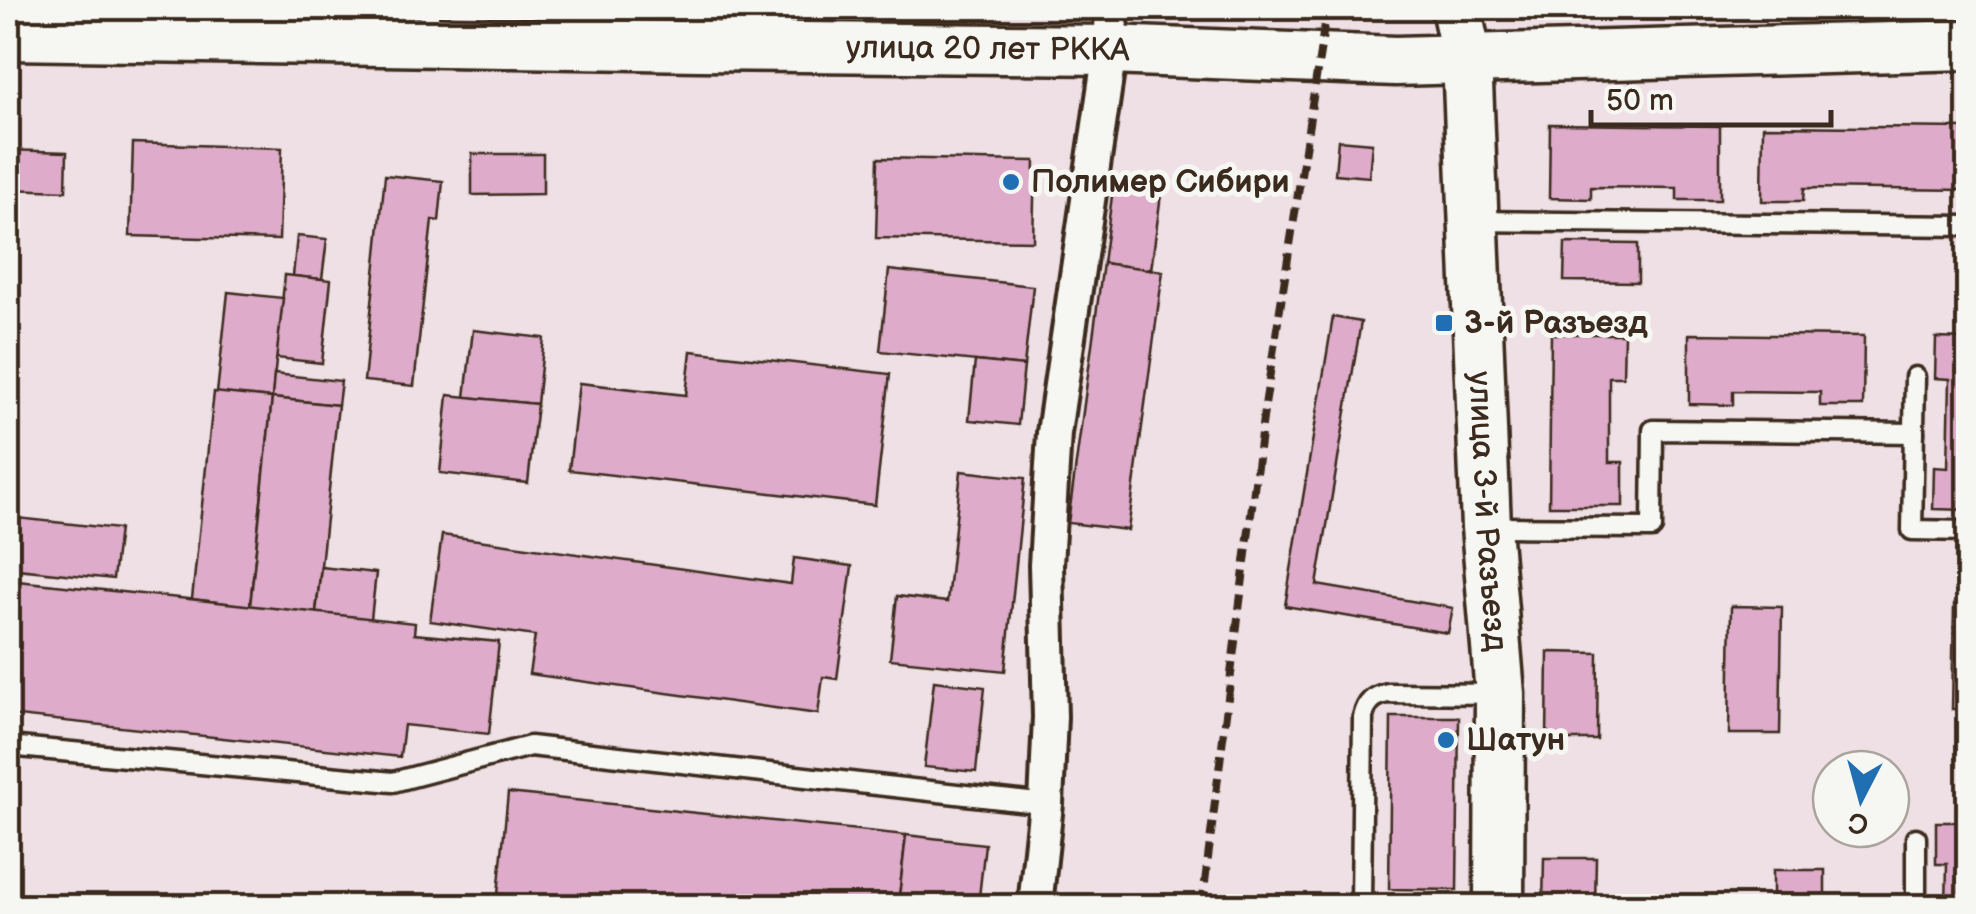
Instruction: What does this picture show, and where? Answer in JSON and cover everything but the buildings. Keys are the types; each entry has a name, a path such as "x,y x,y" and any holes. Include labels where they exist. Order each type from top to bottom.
{"main road":[{"name":"улица 3-й Разъезд","path":"1456,8 1467,58 1486,526 1500,694 1499,906"},
{"name":"улица 20 лет РККА","path":"8,35 429,24 1111,29 1396,61 1968,45"}],"street":[{"path":"1035,906 1050,717 1046,564 1054,432 1111,29"}],"lane":[{"path":"1473,221 1968,226"},
{"path":"1915,377 1912,530 1968,532"},
{"path":"1486,526 1652,528 1653,430 1914,433"},
{"path":"1362,906 1363,717 1371,700 1388,693 1500,694"},
{"path":"8,746 392,782 530,746 1046,804"},
{"path":"1916,838 1916,906"}],"path":[{"path":"1295,8 1294,11 1365,16 1370,8"}],"railway":[{"path":"1202,906 1263,418 1327,8"}],"place":[{"name":"Полимер Сибири","path":"1011,182"},
{"name":"3-й Разъезд","path":"1444,323"},
{"name":"Шатун","path":"1446,740"}]}
